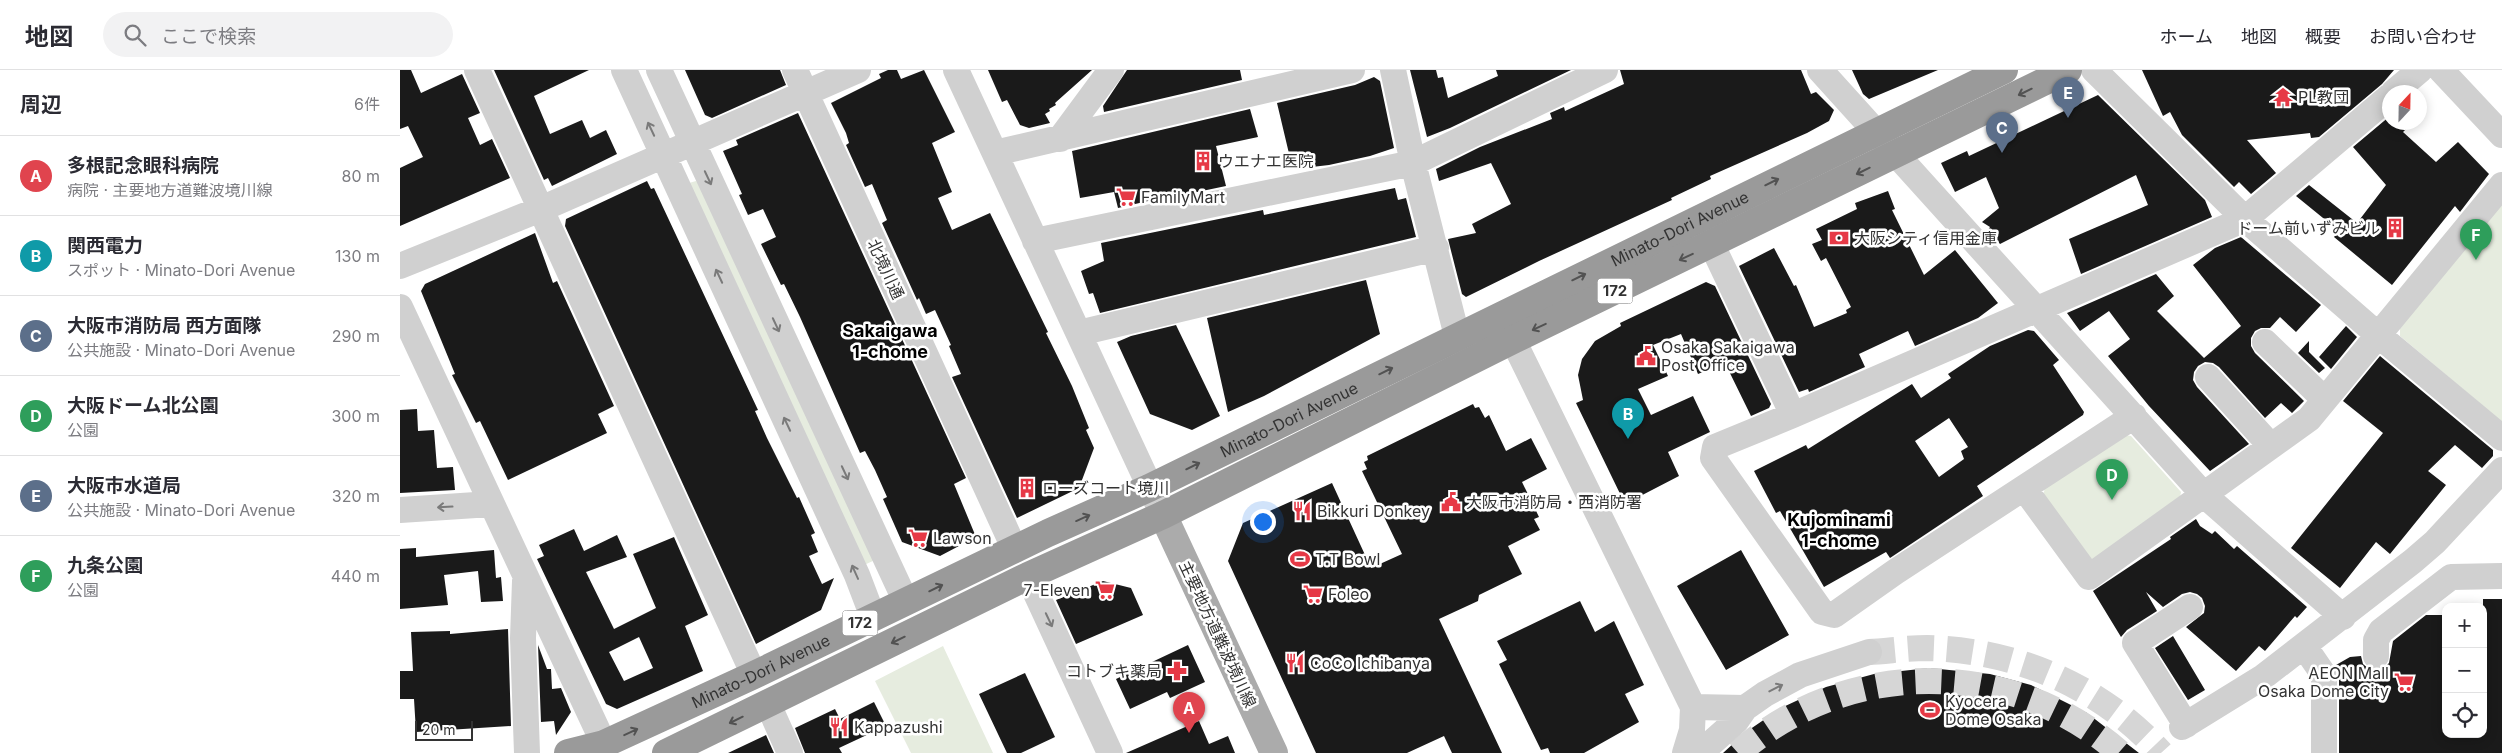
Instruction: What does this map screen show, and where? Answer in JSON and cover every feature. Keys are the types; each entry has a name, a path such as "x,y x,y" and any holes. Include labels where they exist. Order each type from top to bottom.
{"highway":[{"name":"Minato-Dori Avenue","path":"568,753 604,744 1149,488 2004,70"},
{"name":"Minato-Dori Avenue","path":"666,753 1028,576 1163,515 1513,340 1897,155 2068,70"}],"main road":[{"name":"主要地方道難波境川線","path":"1163,515 1274,753"}],"street":[{"path":"477,70 754,675"},
{"path":"624,70 852,566 873,617"},
{"path":"659,70 906,602"},
{"path":"400,266 541,209 663,154 692,143 800,82 858,70"},
{"path":"956,70 1163,515"},
{"path":"1060,139 1111,70"},
{"path":"995,153 1352,70"},
{"path":"1393,70 1413,163 1457,336"},
{"path":"1035,241 1413,163 1605,70"},
{"path":"1820,70 2204,495 2342,617"},
{"path":"2094,70 2245,218 2377,334 2502,438"},
{"path":"2402,85 2420,70"},
{"path":"2441,70 2502,135"},
{"name":"北境川通","path":"800,82 1015,550"},
{"path":"2134,416 1834,614 1822,612 1713,458 1715,447 2245,218 2382,103"},
{"path":"2024,488 2089,577 2309,418 2502,185"},
{"path":"1712,245 1792,415"},
{"path":"1079,333 1436,248"},
{"path":"400,307 604,744"},
{"path":"1513,340 1693,707 1692,730 1685,753"},
{"path":"2265,342 2324,399"},
{"path":"2208,377 2270,445"},
{"path":"2190,607 2135,644 2184,726 2263,677 2342,617 2435,542 2499,480"},
{"path":"400,510 491,504"},
{"path":"1028,576 1110,753"},
{"path":"2376,656 2376,640 2381,631 2451,577 2502,576"},
{"path":"526,578 523,638 527,753"},
{"path":"2304,646 2324,675 2324,753"},
{"path":"1700,753 1736,721 1745,708 1765,694 1800,675 1870,652"},
{"path":"768,704 790,753"},
{"path":"1693,707 1745,708"}],"shaded area":[{"path":"696,181 702,184 875,560 862,566 689,183"},
{"path":"2502,198 2502,422 2400,336 2400,322"},
{"path":"2119,434 2131,436 2181,492 2179,502 2096,562 2085,560 2043,497 2045,487"},
{"path":"943,646 993,753 911,753 875,681"}],"building":[{"path":"400,70 411,70 421,93 462,74 480,113 468,118 480,145 492,139 510,178 400,226 400,168 423,157 408,126 400,129"},
{"path":"494,70 589,70 534,96 550,134 582,120 590,138 606,130 617,154 552,186 548,178 544,180"},
{"path":"685,70 780,70 786,85 712,118 705,115"},
{"path":"888,70 897,70 901,79 924,70 955,132 932,143 952,192 938,198 952,230 990,213 1048,332 1046,333 1072,386 1089,428 1086,430 1094,448 1079,488 1017,518 952,377 961,374 949,346 951,345 935,310 926,314 919,298 917,300 882,223 887,220 872,184 865,187 846,145 849,143 846,133 831,103 881,78 879,74"},
{"path":"988,70 1092,70 1045,114 1050,123 1029,128 1020,125 1007,100 1002,102"},
{"path":"1127,70 1240,70 1242,80 1104,112 1103,106"},
{"path":"1410,70 1436,70 1438,78 1443,77 1448,98 1498,76 1496,70 1571,70 1450,128 1427,137"},
{"path":"1620,70 1801,70 1811,94 1816,92 1834,110 1829,121 1807,133 1710,176 1711,179 1671,198 1672,200 1466,297 1462,294 1448,239 1476,233 1472,224 1511,204 1491,163 1439,181 1436,169 1480,147 1552,119 1550,113 1564,107 1565,111 1624,84"},
{"path":"1852,70 1938,70 1869,99 1863,94"},
{"path":"2142,70 2394,70 2382,84 2319,137 2311,138 2310,133 2247,140 2276,173 2251,194 2239,182 2234,187 2182,135 2170,112 2163,116"},
{"path":"1374,77 1380,81 1394,148 1370,156 1329,165 1303,168 1301,160 1291,162 1277,103 1355,85"},
{"path":"2098,95 2205,200 2212,217 2081,274 2069,239 2148,205 2136,175 2000,244 1988,230 1990,227 1982,222 1999,208 1986,177 1955,192 1941,163 1967,151 1969,156"},
{"path":"1250,109 1258,137 1216,146 1226,186 1178,196 1178,194 1118,208 1114,192 1080,198 1072,151"},
{"path":"798,113 966,478 954,484 976,537 940,556 902,542 883,499 887,497 875,470 865,451 860,453 800,317 784,284 781,285 761,244 776,237 763,209 748,215 739,195 742,194 723,151 738,145 736,140"},
{"path":"2382,123 2382,130 2405,130 2403,132 2436,162 2458,142 2489,174 2460,212 2455,206 2392,285 2334,237 2339,231 2296,196 2309,185 2357,223 2386,185 2353,147"},
{"path":"647,181 651,189 654,188 758,410 755,411 767,438 797,498 799,497 815,533 811,535 818,552 809,556 822,584 834,578 821,610 756,644 565,226 566,219"},
{"path":"1395,188 1398,200 1406,198 1416,237 1100,313 1093,293 1089,294 1081,271 1104,261 1101,243 1263,210 1264,215"},
{"path":"1888,191 1895,209 1892,210 1924,275 1955,250 1998,303 1978,318 1915,346 1908,331 1859,354 1865,367 1809,392 1808,389 1799,392 1739,266 1774,248 1794,286 1796,285 1814,327 1847,313 1846,310 1851,307 1826,258 1821,261 1812,244 1822,240 1816,229 1857,209 1855,203"},
{"path":"535,233 553,283 557,281 614,406 598,414 607,433 508,480 480,421 476,423 452,375 455,374 421,291 425,284"},
{"path":"2241,237 2321,305 2296,332 2280,317 2270,328 2261,328 2255,331 2251,338 2251,346 2255,353 2304,401 2292,413 2281,403 2265,418 2219,367 2213,363 2205,362 2198,366 2194,372 2193,380 2197,387 2249,444 2210,471 2149,406 2108,356 2130,339 2109,311 2080,331 2067,313 2156,274 2174,296 2157,311 2204,358 2241,326 2193,265 2215,248"},
{"path":"1366,280 1380,334 1264,396 1228,412 1207,318"},
{"path":"1706,282 1715,286 1771,404 1769,408 1751,416 1725,363 1698,374 1681,334 1653,345 1668,376 1638,389 1651,415 1693,396 1710,432 1668,452 1679,476 1625,504 1576,403 1583,400 1578,375 1582,359 1595,341 1621,326 1620,323"},
{"path":"1176,325 1220,416 1192,430 1150,414 1117,342 1131,336"},
{"path":"2346,326 2357,337 2331,369 2319,357"},
{"path":"2028,330 2034,331 2059,360 2053,365 2084,412 2083,415 1977,486 1983,496 1890,558 1886,552 1824,587 1780,511 1776,513 1754,471 1806,445 1808,449 1912,384 1921,398 1951,378 1948,374 1990,346","holes":["1949,418 1968,447 1961,451 1964,459 1939,477 1915,441"]},
{"path":"2309,341 2309,352 2325,368 2319,373 2298,353"},
{"path":"2380,356 2493,450 2493,456 2482,468 2455,445 2428,471 2446,485 2390,554 2376,542 2340,588 2291,548 2383,433 2343,401"},
{"path":"1473,404 1475,408 1479,407 1485,418 1489,415 1506,451 1531,438 1547,469 1522,482 1539,517 1534,519 1540,530 1508,546 1522,574 1479,595 1478,601 1439,619 1502,753 1452,753 1444,736 1407,753 1316,753 1228,561 1243,523 1332,483 1371,568 1402,554 1362,471 1367,469 1364,462 1368,460 1367,456"},
{"path":"417,409 418,431 434,430 437,468 453,467 455,490 400,493 400,410"},
{"path":"2196,519 2200,526 2212,534 2215,531 2234,549 2237,546 2307,607 2297,618 2295,616 2265,651 2259,646 2236,671 2186,627 2204,613 2205,606 2202,598 2197,594 2190,592 2182,594 2163,607 2146,592 2157,611 2127,630 2121,637 2093,591 2171,539 2170,537"},
{"path":"574,529 584,551 617,535 627,557 586,572 614,629 656,608 633,554 674,537 708,615 685,626 703,671 617,709 606,704 537,559 544,556 539,545","holes":["639,637 653,668 624,681 609,652"]},
{"path":"416,548 416,557 494,550 496,578 501,577 503,601 481,602 478,571 444,575 448,605 400,609 400,549"},
{"path":"1741,550 1789,635 1726,670 1677,586"},
{"path":"1103,581 1131,588 1143,615 1076,644 1056,600"},
{"name":"AEON Mall Osaka Dome City","path":"2483,599 2502,599 2502,753 2339,753 2339,675 2336,665 2350,657 2361,656 2363,664 2369,669 2376,671 2383,669 2389,663 2393,641 2426,615 2442,615 2442,738 2487,738 2487,603 2483,603"},
{"path":"1580,601 1595,632 1614,621 1644,685 1625,694 1639,722 1584,753 1550,753 1548,748 1541,750 1499,664 1507,660 1497,641"},
{"path":"508,629 511,726 416,732 414,699 400,699 400,671 413,671 411,632 450,631 450,634"},
{"path":"2173,636 2205,690 2188,700 2155,648"},
{"path":"538,645 547,669 551,669 552,689 561,688 571,712 556,735 554,721 541,722"},
{"path":"1188,645 1205,682 1170,698 1167,692 1130,709 1116,679"},
{"name":"Kyocera Dome Osaka","path":"1929,668 1990,674 2031,685 2087,713 2139,753 1723,753 1746,732 1781,708 1826,687 1874,674"},
{"path":"1025,673 1055,737 1021,753 1007,753 979,694"},
{"name":"Kappazushi","path":"874,702 886,726 839,748 842,753 805,753 795,728 835,709 840,719"},
{"path":"1199,721 1209,744 1228,736 1235,753 1126,753"},
{"path":"766,735 774,753 728,753"}],"tunnel":[{"path":"1869,652 1913,648 1960,650 2024,664 2055,676 2084,691 2112,709 2137,729 2161,753"},
{"path":"1738,753 1781,721 1828,699 1878,686 1929,681 1980,686 2030,699 2077,721 2120,753"}],"place":[{"name":"PL教団","path":"2283,97"},
{"name":"大阪市水道局","path":"2068,118"},
{"name":"大阪市消防局 西方面隊","path":"2002,153"},
{"name":"ウエナエ医院","path":"1203,161"},
{"name":"FamilyMart","path":"1126,197"},
{"name":"ドーム前いずみビル","path":"2395,228"},
{"name":"大阪シティ信用金庫","path":"1839,238"},
{"name":"九条公園","path":"2476,260"},
{"name":"Osaka Sakaigawa Post Office","path":"1646,356"},
{"name":"関西電力","path":"1628,439"},
{"name":"ローズコート境川","path":"1027,488"},
{"name":"大阪ドーム北公園","path":"2112,500"},
{"name":"大阪市消防局・西消防署","path":"1451,502"},
{"name":"Bikkuri Donkey","path":"1302,511"},
{"name":"Lawson","path":"918,538"},
{"name":"T.T Bowl","path":"1300,559"},
{"name":"7-Eleven","path":"1105,590"},
{"name":"Foleo","path":"1313,594"},
{"name":"CoCo Ichibanya","path":"1295,663"},
{"name":"コトブキ薬局","path":"1177,671"},
{"name":"AEON Mall Osaka Dome City","path":"2404,682"},
{"name":"Kyocera Dome Osaka","path":"1930,710"},
{"name":"Kappazushi","path":"839,727"},
{"name":"多根記念眼科病院","path":"1189,733"}],"district":[{"name":"Sakaigawa 1-chome","path":"890,341"},
{"name":"Kujominami 1-chome","path":"1839,530"}]}
